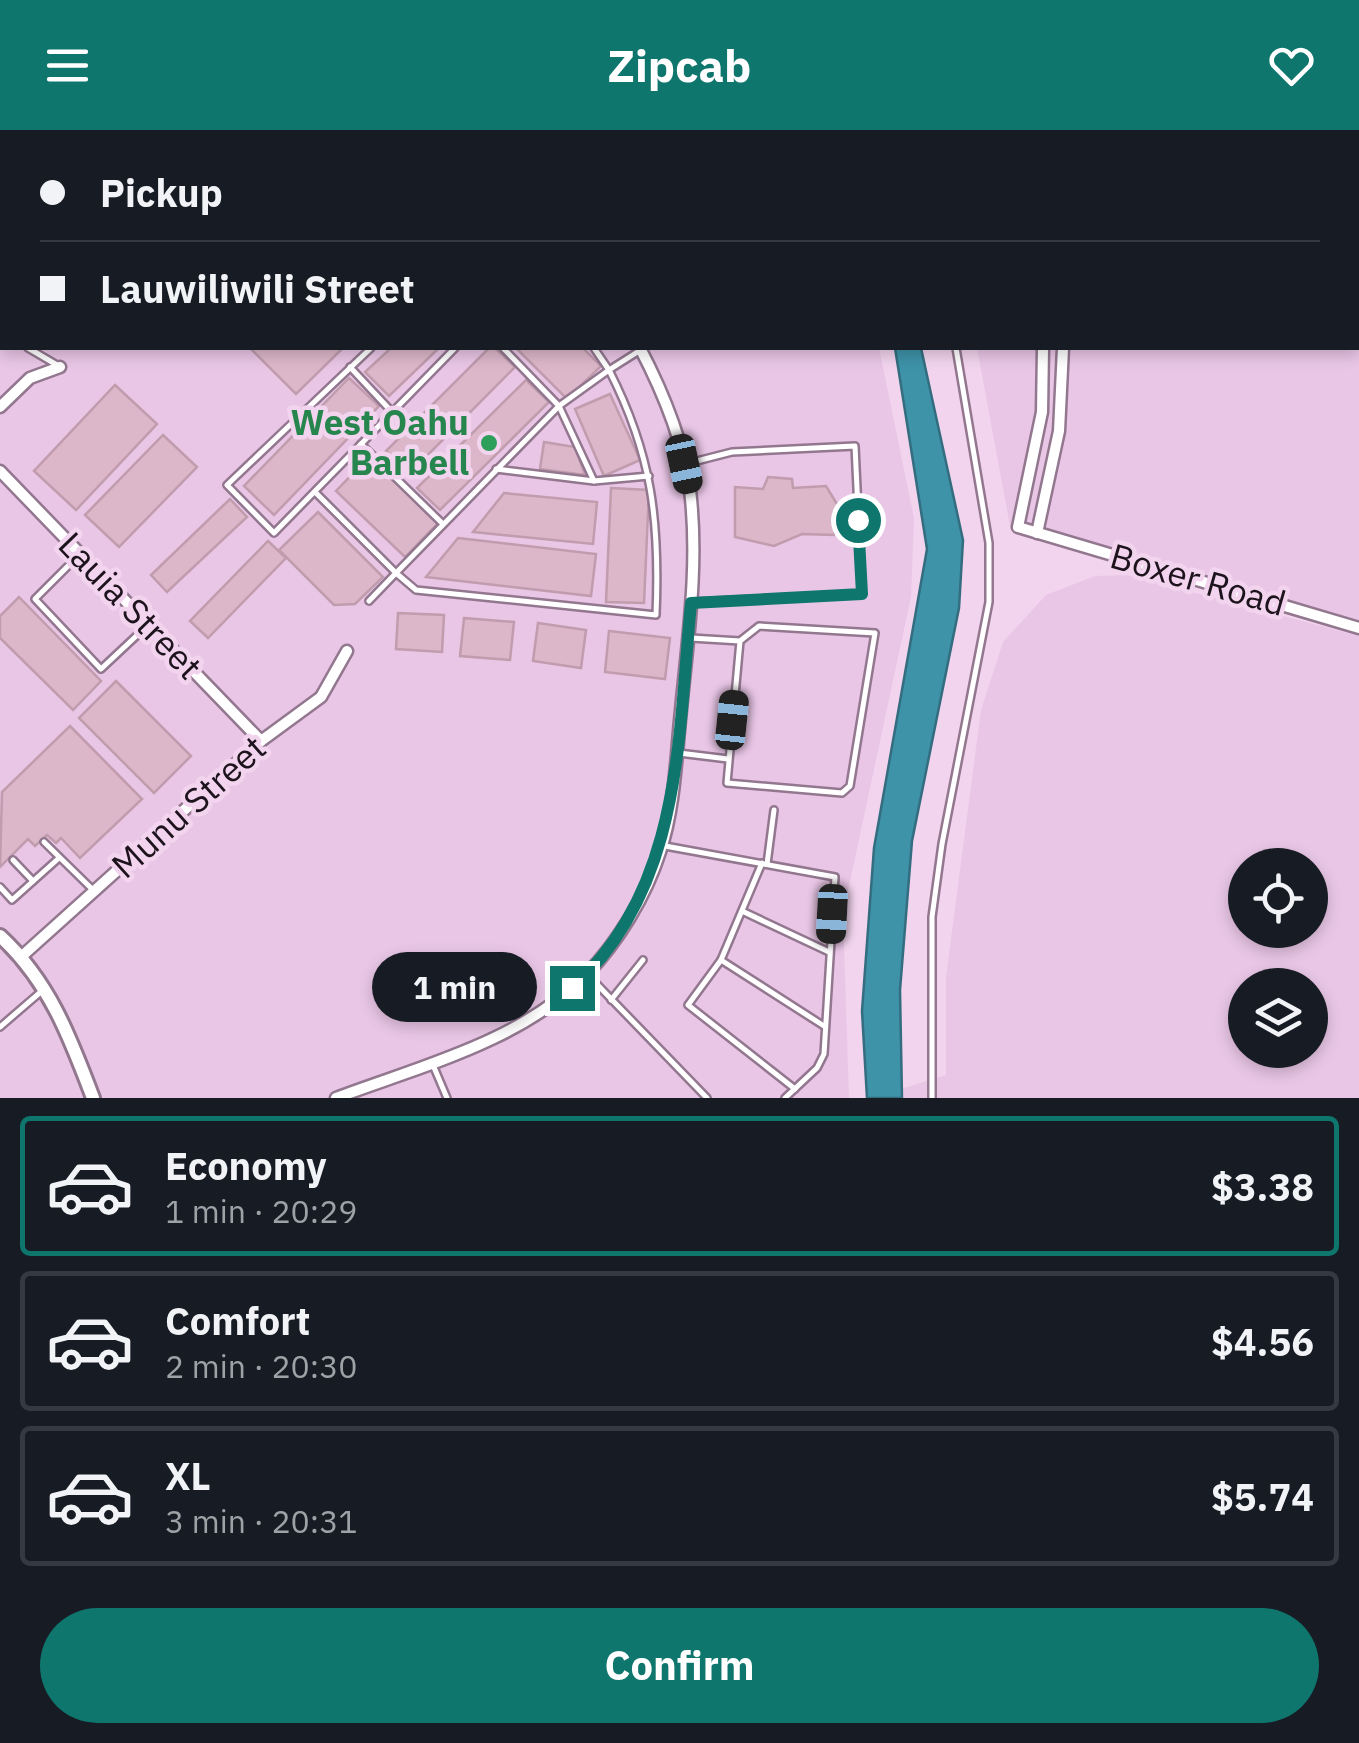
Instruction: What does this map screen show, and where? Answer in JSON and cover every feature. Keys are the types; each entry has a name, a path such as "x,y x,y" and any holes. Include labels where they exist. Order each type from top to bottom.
{"street":[{"path":"336,1098 521,1024 587,974 630,916 662,845 688,638 692,526 684,464 672,419 640,350"},
{"name":"Boxer Road","path":"1043,350 1042,412 1018,528 1359,628"},
{"path":"1037,533 1059,431 1063,350"},
{"path":"3,399 30,378 60,367"},
{"name":"Lauia Street","path":"0,471 261,741"},
{"name":"Munu Street","path":"22,956 261,741 321,697 347,651"},
{"path":"0,936 22,956 45,988 93,1098"}],"lane":[{"path":"31,350 60,367"},
{"path":"369,350 227,485 274,533 452,350"},
{"path":"505,350 559,406 594,481"},
{"path":"315,492 416,590 656,614 658,551 649,476 631,413 595,350"},
{"path":"369,601 559,406 639,350"},
{"path":"932,1098 932,918 942,844 989,602 990,543 956,350"},
{"path":"350,368 392,412"},
{"path":"361,444 444,524"},
{"path":"684,464 732,452 855,446 862,594 691,603"},
{"path":"496,469 594,481 649,476"},
{"path":"80,554 34,599 101,669 148,624"},
{"path":"688,638 740,640 759,626 874,633 850,786 842,794 727,783 740,640"},
{"path":"676,753 728,759"},
{"path":"774,810 764,864 721,960 688,1005 795,1089"},
{"path":"44,842 94,892"},
{"path":"662,845 834,876 824,1054 817,1068 785,1098"},
{"path":"0,887 12,900 60,858"},
{"path":"13,860 34,881"},
{"path":"742,911 830,953"},
{"path":"612,1000 643,960"},
{"path":"721,960 826,1027"},
{"path":"587,974 708,1098"},
{"path":"0,1026 45,988"},
{"path":"432,1062 447,1098"}],"shaded area":[{"path":"0,350 879,350 914,518 911,597 843,914 849,1098 0,1098"},
{"path":"977,350 1359,350 1359,625 1016,534 1010,526"},
{"path":"1127,575 1359,636 1359,1098 872,1098 946,1075 946,977 981,710 1003,642 1046,595 1095,576"}],"water":[{"path":"895,350 921,350 963,540 959,608 912,841 900,990 902,1098 867,1098 862,1011 874,848 927,549"}],"building":[{"path":"252,350 341,350 296,394"},
{"path":"389,350 437,350 389,396 365,372"},
{"path":"487,350 497,350 515,367 409,474 386,451"},
{"path":"518,350 585,350 601,366 567,399"},
{"path":"349,378 379,406 274,515 244,486"},
{"path":"526,380 549,402 440,510 417,488"},
{"path":"115,385 157,424 76,510 34,471"},
{"path":"610,394 640,460 604,476 575,409"},
{"path":"163,435 197,467 119,547 85,515"},
{"path":"544,442 575,447 585,475 540,469"},
{"path":"370,456 439,522 405,557 336,491"},
{"path":"768,477 792,479 793,488 826,486 840,509 834,535 802,534 774,546 735,537 735,487 763,489"},
{"path":"611,488 649,490 644,603 606,602"},
{"path":"504,493 597,502 593,544 473,532"},
{"path":"230,499 247,517 167,592 151,575"},
{"path":"318,512 383,577 355,604 334,605 279,550"},
{"path":"458,538 596,554 591,596 426,577"},
{"path":"268,541 286,558 208,638 190,621"},
{"path":"19,597 101,681 73,710 0,638 0,616"},
{"path":"398,613 444,615 442,652 396,649"},
{"path":"464,618 514,622 510,660 460,656"},
{"path":"538,623 586,630 581,668 533,661"},
{"path":"609,631 670,638 665,679 605,672"},
{"path":"116,681 191,756 154,793 79,718"},
{"path":"70,726 142,799 80,858 61,838 56,843 47,835 35,846 28,839 0,867 2,792"}],"place":[{"name":"West Oahu Barbell","path":"489,443"}],"route":[{"path":"572,988 613,942 630,916 660,852 674,778 691,603 862,594 858,520"}]}
